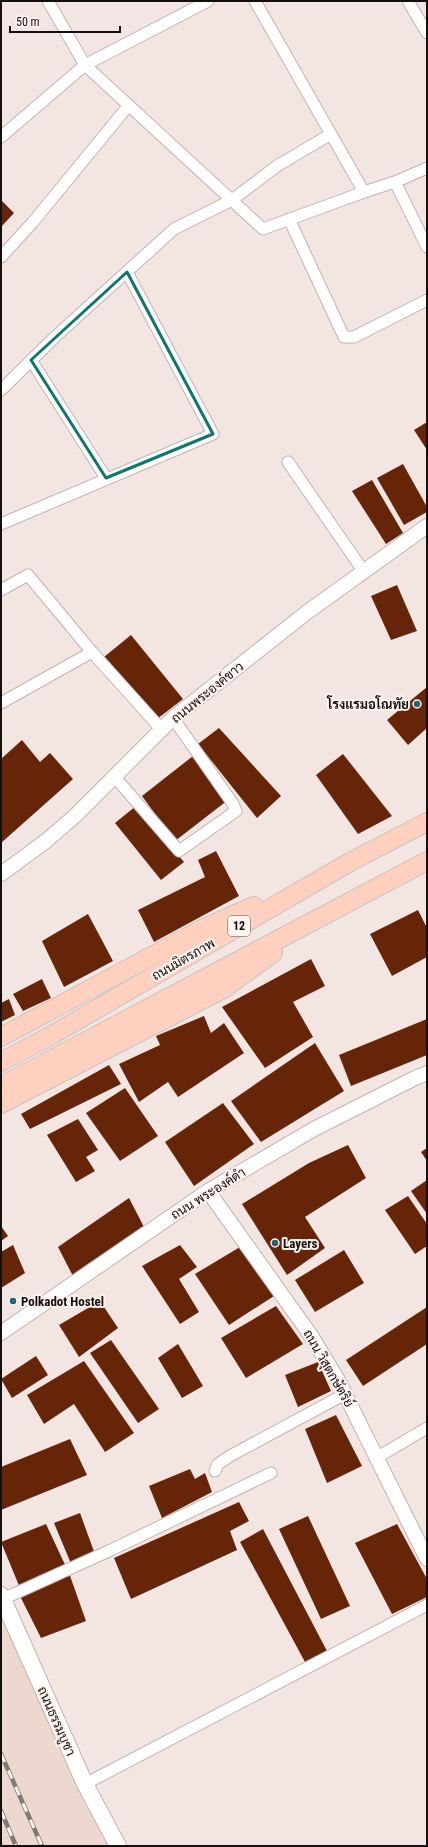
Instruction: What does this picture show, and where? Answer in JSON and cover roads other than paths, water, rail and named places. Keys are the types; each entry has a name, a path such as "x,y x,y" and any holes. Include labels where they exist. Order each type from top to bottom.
{"main road":[{"name":"ถนนมิตรภาพ","path":"1,1062 52,1035 350,862 427,822"},
{"name":"ถนนมิตรภาพ","path":"1,1086 427,861"},
{"path":"1,1037 202,929 350,862"},
{"path":"1,1104 225,988 329,913"},
{"name":"ถนนธรรมบูชา","path":"2,1597 85,1784 118,1846"}],"street":[{"path":"48,1 86,65 263,229 395,182 427,168"},
{"path":"1,137 86,65 208,1"},
{"path":"255,1 364,192"},
{"path":"408,1 427,33"},
{"path":"1,257 33,222 129,105"},
{"path":"1,390 31,360 174,229 232,200 277,166 331,134"},
{"path":"395,182 427,246"},
{"path":"289,219 344,337 354,337 427,300"},
{"path":"1,524 106,478 213,434 127,272"},
{"path":"31,360 106,478"},
{"path":"288,462 364,572"},
{"name":"ถนนพระองค์ขาว","path":"1,874 46,842 76,815 174,718 306,613 427,526"},
{"path":"1,590 28,575 92,652 162,730"},
{"path":"1,703 92,652"},
{"path":"114,776 178,851 236,811 233,804 174,718"},
{"name":"ถนน พระองค์ดำ","path":"1,1333 208,1191 314,1129 413,1078 427,1073"},
{"name":"ถนน วิสุตกษัตริย์","path":"208,1191 312,1337 345,1394 427,1559"},
{"path":"215,1471 218,1464 230,1456 345,1394"},
{"path":"376,1458 427,1428"},
{"path":"2,1597 111,1550 272,1473"},
{"path":"85,1784 427,1605"}],"railway":[{"path":"1,1754 42,1846"},
{"path":"1,1811 16,1846"}],"place":[{"name":"โรงแรมอโณทัย","path":"417,704"},
{"name":"Layers","path":"275,1243"},
{"name":"Polkadot Hostel","path":"13,1301"}]}
